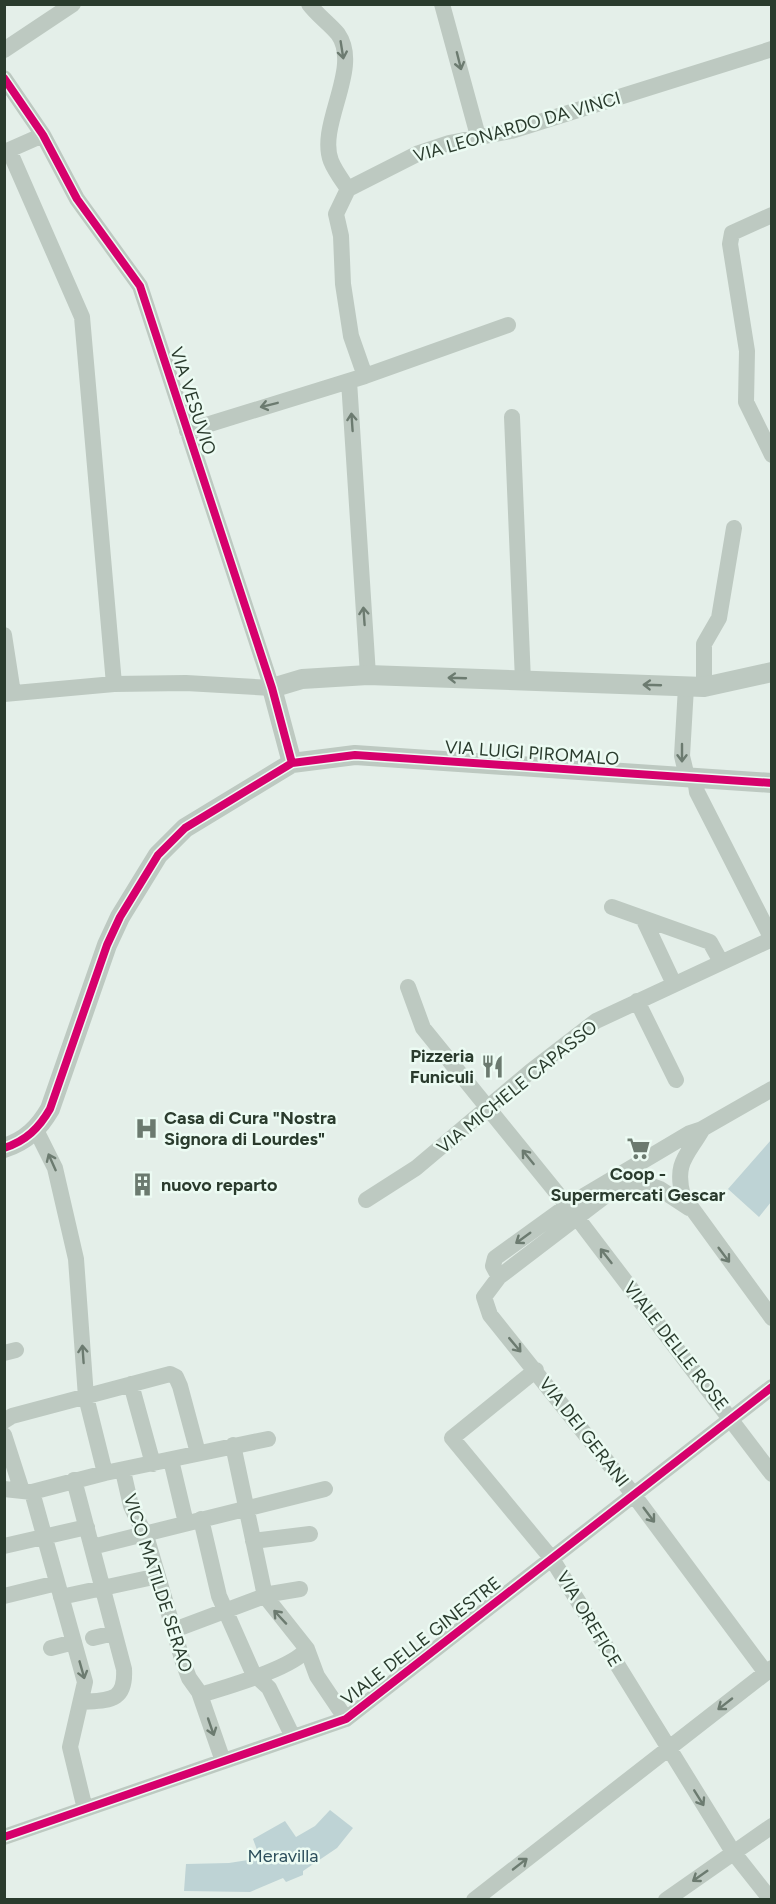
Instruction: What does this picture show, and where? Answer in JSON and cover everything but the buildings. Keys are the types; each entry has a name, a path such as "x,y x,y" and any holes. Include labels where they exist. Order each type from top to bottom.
{"street":[{"path":"4,50 73,4"},
{"path":"309,4 338,35 344,51 342,78 328,135 330,160 348,189 336,214 341,236 342,284 357,379 368,675"},
{"path":"442,4 478,136"},
{"name":"VIA LEONARDO DA VINCI","path":"348,189 419,153 478,136 511,130 771,49"},
{"name":"VIA VESUVIO","path":"4,78 43,135 77,199 140,286 272,688 292,763"},
{"path":"43,135 7,151 82,317 114,684"},
{"path":"771,215 732,233 730,244 747,351 746,402 771,455"},
{"path":"187,431 357,379 508,325"},
{"path":"512,417 523,681"},
{"path":"734,528 718,618 704,644 682,756 697,792 771,939"},
{"path":"4,635 9,694 114,684 186,683 272,688 302,679 368,675 695,687 771,672"},
{"name":"VIA LUIGI PIROMALO","path":"292,763 355,755 771,783"},
{"path":"4,1148 19,1143 36,1130 50,1109 112,936 158,855 185,828 292,763"},
{"path":"612,907 710,942 721,962"},
{"path":"643,918 674,984"},
{"name":"VIA MICHELE CAPASSO","path":"366,1200 416,1168 596,1021 771,939"},
{"name":"VIALE DELLE ROSE","path":"408,987 423,1028 572,1213 732,1418 771,1474"},
{"path":"637,1001 676,1080"},
{"path":"572,1213 609,1180 690,1132 702,1129 771,1089"},
{"path":"702,1129 681,1161 679,1173 683,1196 689,1208 771,1318"},
{"path":"36,1130 55,1168 76,1259 86,1397 105,1473"},
{"path":"609,1180 620,1178 630,1182 644,1183 660,1189 689,1208"},
{"path":"572,1213 630,1182"},
{"name":"VIA DEI GERANI","path":"572,1213 499,1277 484,1297 490,1315 536,1370 769,1671"},
{"name":"VIA OREFICE","path":"536,1370 452,1438 552,1559 733,1852 771,1899"},
{"path":"4,1421 12,1416 170,1374 176,1377 198,1453"},
{"path":"131,1384 153,1464"},
{"name":"VIALE DELLE GINESTRE","path":"4,1837 346,1719 771,1387"},
{"path":"4,1435 44,1537 85,1682 70,1747 85,1809"},
{"path":"4,1489 27,1492 105,1473 268,1439"},
{"path":"234,1445 264,1596 307,1649 326,1691 346,1719"},
{"path":"171,1460 219,1596 257,1676 269,1688 293,1737"},
{"name":"VICO MATILDE SERAO","path":"123,1471 131,1506 144,1534 186,1670 199,1692 223,1761"},
{"path":"74,1480 103,1588 125,1683 120,1694 111,1700 82,1702"},
{"path":"92,1547 325,1489"},
{"path":"4,1546 87,1527"},
{"path":"253,1540 310,1534"},
{"path":"4,1596 103,1588 158,1576"},
{"path":"174,1630 264,1596 300,1589"},
{"path":"93,1638 114,1633"},
{"path":"51,1648 74,1642"},
{"name":"VICO MATILDE SERAO","path":"199,1692 204,1694 257,1676 300,1657 307,1649"},
{"path":"474,1899 769,1671"},
{"path":"666,1899 771,1826"}],"green space":[{"path":"771,1140 771,1202 759,1217 728,1189"},
{"name":"Meravilla","path":"330,1810 353,1828 337,1848 303,1871 303,1875 286,1882 283,1878 250,1892 184,1891 186,1864 229,1863 260,1858 253,1839 285,1821 296,1837 315,1826"}],"cycle path":[{"path":"4,78 43,135 77,199 140,286 272,688 292,763"},
{"path":"4,1148 19,1142 31,1133 50,1109 107,945 120,917 158,855 185,828 292,763 355,755 772,783"},
{"path":"4,1837 346,1719 772,1387"}],"place":[{"name":"Pizzeria Funiculi","path":"492,1066"},
{"name":"Casa di Cura \"Nostra Signora di Lourdes\"","path":"146,1128"},
{"name":"Coop - Supermercati Gescar","path":"638,1148"},
{"name":"nuovo reparto","path":"143,1185"}]}
